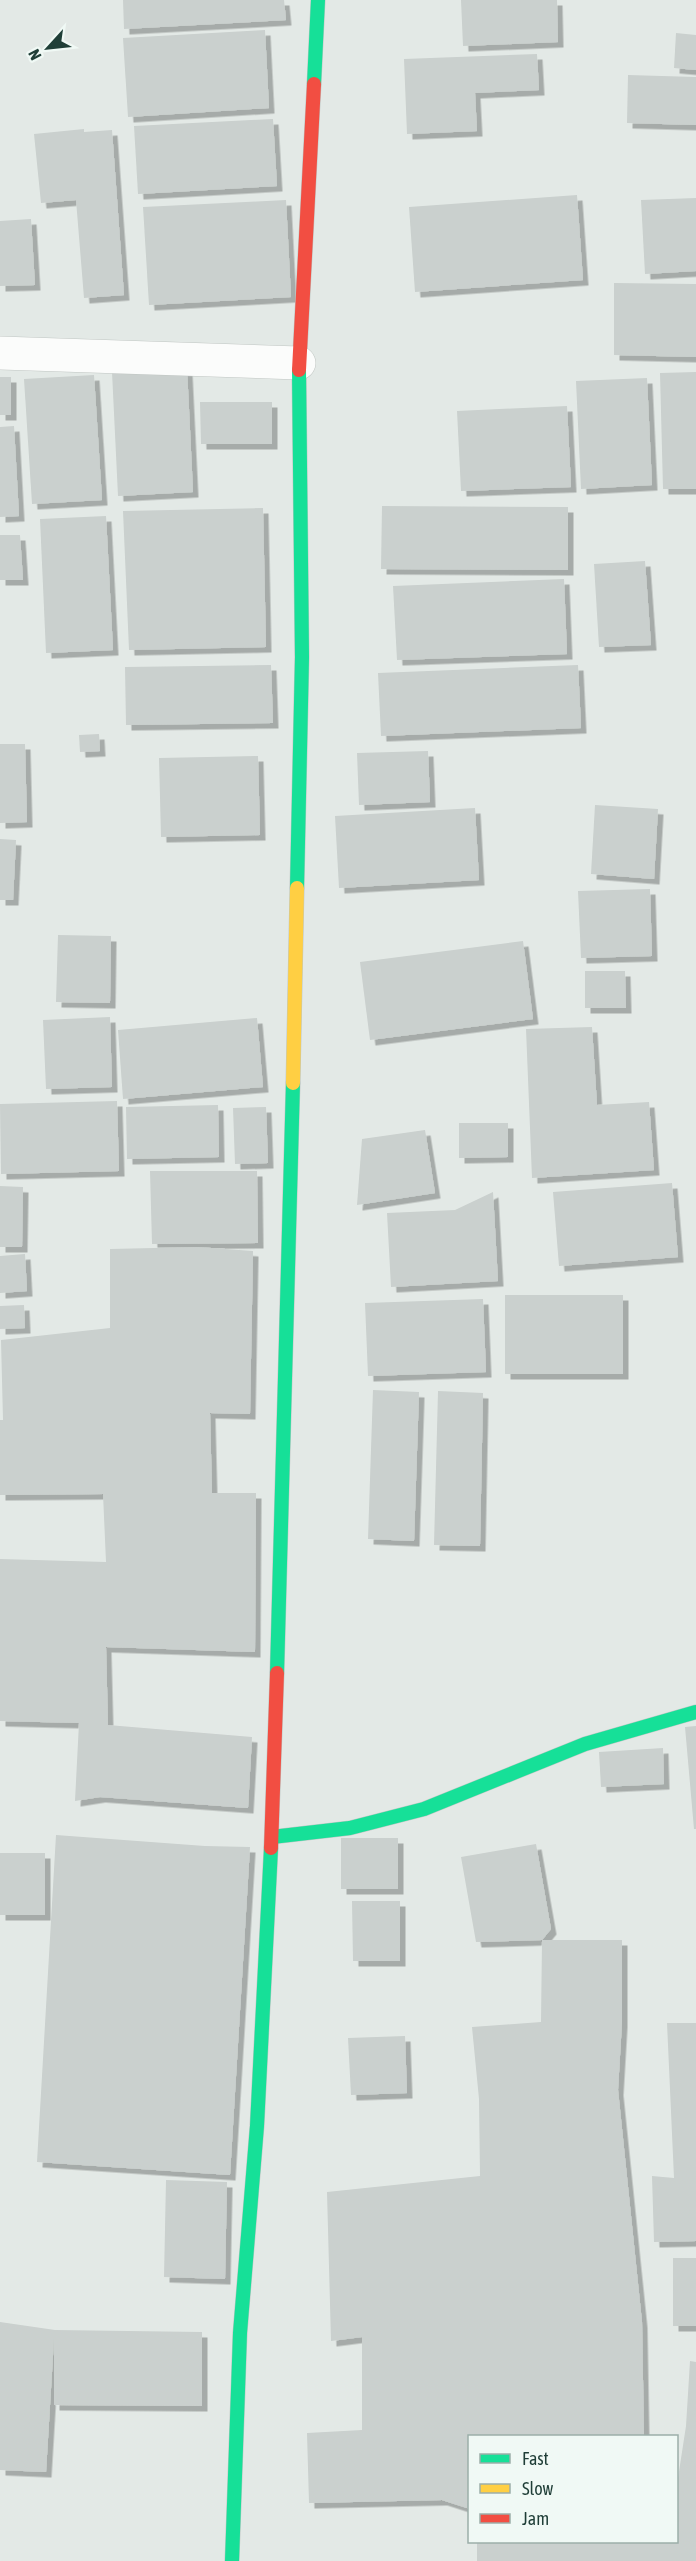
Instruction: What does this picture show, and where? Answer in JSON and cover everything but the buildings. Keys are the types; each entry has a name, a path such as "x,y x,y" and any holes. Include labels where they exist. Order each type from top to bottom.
{"street":[{"path":"232,2561 240,2333 257,2126 272,1837 302,669 299,363 318,0"},
{"path":"0,353 299,363"},
{"path":"272,1837 350,1828 424,1809 585,1744 696,1712"}],"traffic: fast":[{"path":"314,84 318,0"},
{"path":"297,888 302,657 299,370"},
{"path":"277,1673 293,1083"},
{"path":"272,1837 350,1828 424,1809 585,1744 696,1712"},
{"path":"232,2561 240,2333 257,2126 271,1848"}],"traffic: slow":[{"path":"293,1083 297,888"}],"traffic: jam":[{"path":"299,370 314,84"},
{"path":"271,1848 277,1673"}]}
